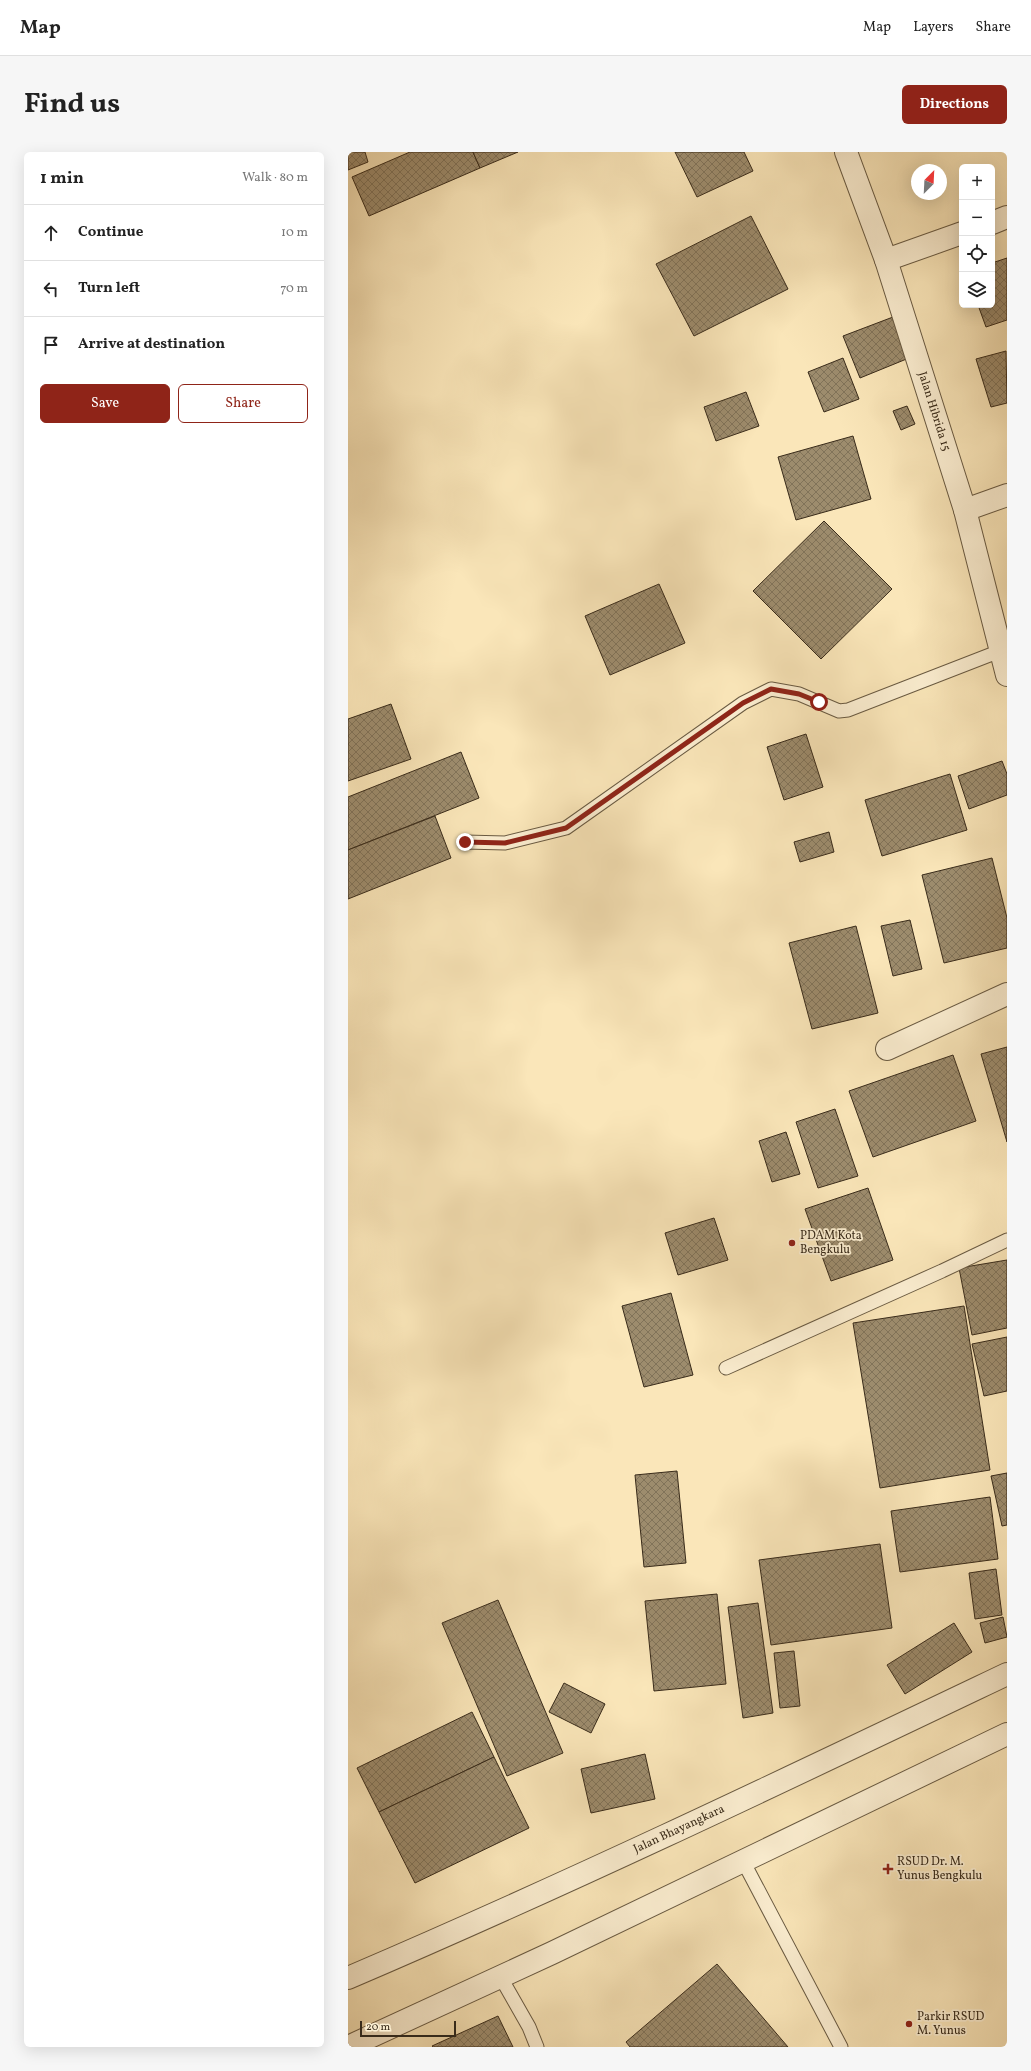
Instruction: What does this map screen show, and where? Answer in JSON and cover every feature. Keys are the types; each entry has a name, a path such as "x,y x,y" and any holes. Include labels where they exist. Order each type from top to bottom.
{"street":[{"name":"Jalan Hibrida 15","path":"846,152 886,260 965,510 1007,675"},
{"path":"995,222 1007,217"},
{"path":"886,260 959,234"},
{"path":"965,510 1007,494"},
{"path":"887,1049 1007,994"},
{"name":"Jalan Bhayangkara","path":"348,1978 437,1940 1007,1674"},
{"path":"348,2047 743,1861 1007,1734"}],"lane":[{"path":"465,842 505,843 566,828 743,703 771,689 799,694 839,711 848,710 1000,651"},
{"path":"726,1368 942,1271 1007,1240"},
{"path":"743,1861 841,2047"},
{"path":"500,1976 528,2027 537,2047"}],"building":[{"path":"348,152 365,152 368,162 348,170"},
{"path":"410,152 473,152 480,168 369,216 352,177"},
{"path":"473,152 518,152 480,168"},
{"path":"675,152 744,152 753,171 697,197"},
{"path":"751,216 788,289 694,336 656,264"},
{"path":"1007,258 1007,320 986,327 979,308 995,308 995,262"},
{"path":"893,317 909,358 860,378 843,336"},
{"path":"1006,351 1007,403 991,407 976,359"},
{"path":"843,358 859,399 824,412 808,372"},
{"path":"746,392 759,426 716,441 704,407"},
{"path":"907,406 915,424 901,430 893,411"},
{"path":"853,436 871,499 796,520 778,457"},
{"path":"824,521 892,589 821,659 753,591"},
{"path":"659,584 685,643 610,675 585,616"},
{"path":"391,704 411,759 348,781 348,719"},
{"path":"806,734 823,787 784,800 767,747"},
{"path":"461,752 479,798 348,850 348,797"},
{"path":"1002,761 1007,774 1007,795 969,809 958,776"},
{"path":"950,774 967,830 882,856 865,800"},
{"path":"435,816 451,858 348,899 348,850"},
{"path":"829,832 834,852 800,862 794,842"},
{"path":"992,858 1007,918 1007,948 944,963 922,875"},
{"path":"910,920 922,969 893,976 881,926"},
{"path":"856,926 878,1013 812,1029 789,943"},
{"path":"1007,1047 1007,1142 981,1054"},
{"path":"953,1055 976,1121 873,1157 849,1091"},
{"path":"835,1109 858,1176 818,1188 796,1122"},
{"path":"786,1132 800,1174 772,1182 759,1141"},
{"path":"868,1188 893,1260 831,1281 805,1209"},
{"path":"714,1218 728,1260 678,1275 665,1233"},
{"path":"1007,1260 1007,1328 972,1335 959,1268"},
{"path":"671,1293 693,1375 644,1387 622,1306"},
{"path":"964,1306 990,1470 880,1488 853,1323"},
{"path":"1007,1337 1007,1391 984,1396 972,1344"},
{"path":"677,1471 686,1563 644,1567 635,1475"},
{"path":"1007,1473 1007,1525 1002,1526 991,1476"},
{"path":"990,1497 998,1559 900,1572 891,1511"},
{"path":"880,1544 892,1628 771,1645 759,1560"},
{"path":"996,1569 1002,1615 975,1619 969,1573"},
{"path":"717,1594 726,1684 654,1691 645,1601"},
{"path":"498,1600 563,1753 507,1776 442,1623"},
{"path":"758,1603 773,1713 743,1718 728,1607"},
{"path":"1003,1617 1007,1637 985,1643 980,1623"},
{"path":"954,1623 972,1652 905,1694 887,1665"},
{"path":"794,1651 800,1706 780,1708 774,1653"},
{"path":"564,1683 605,1704 591,1733 549,1712"},
{"path":"472,1712 494,1757 379,1812 357,1768"},
{"path":"645,1754 655,1799 591,1813 581,1769"},
{"path":"494,1757 529,1828 415,1883 379,1812"},
{"path":"717,1964 788,2047 630,2047 626,2042"},
{"path":"498,2016 513,2047 432,2046"}],"place":[{"name":"PDAM Kota Bengkulu","path":"792,1243"},
{"name":"RSUD Dr. M. Yunus Bengkulu","path":"888,1869"},
{"name":"Parkir RSUD M. Yunus","path":"909,2024"}],"route":[{"path":"465,842 505,843 566,828 743,703 771,689 799,694 819,702"}]}
